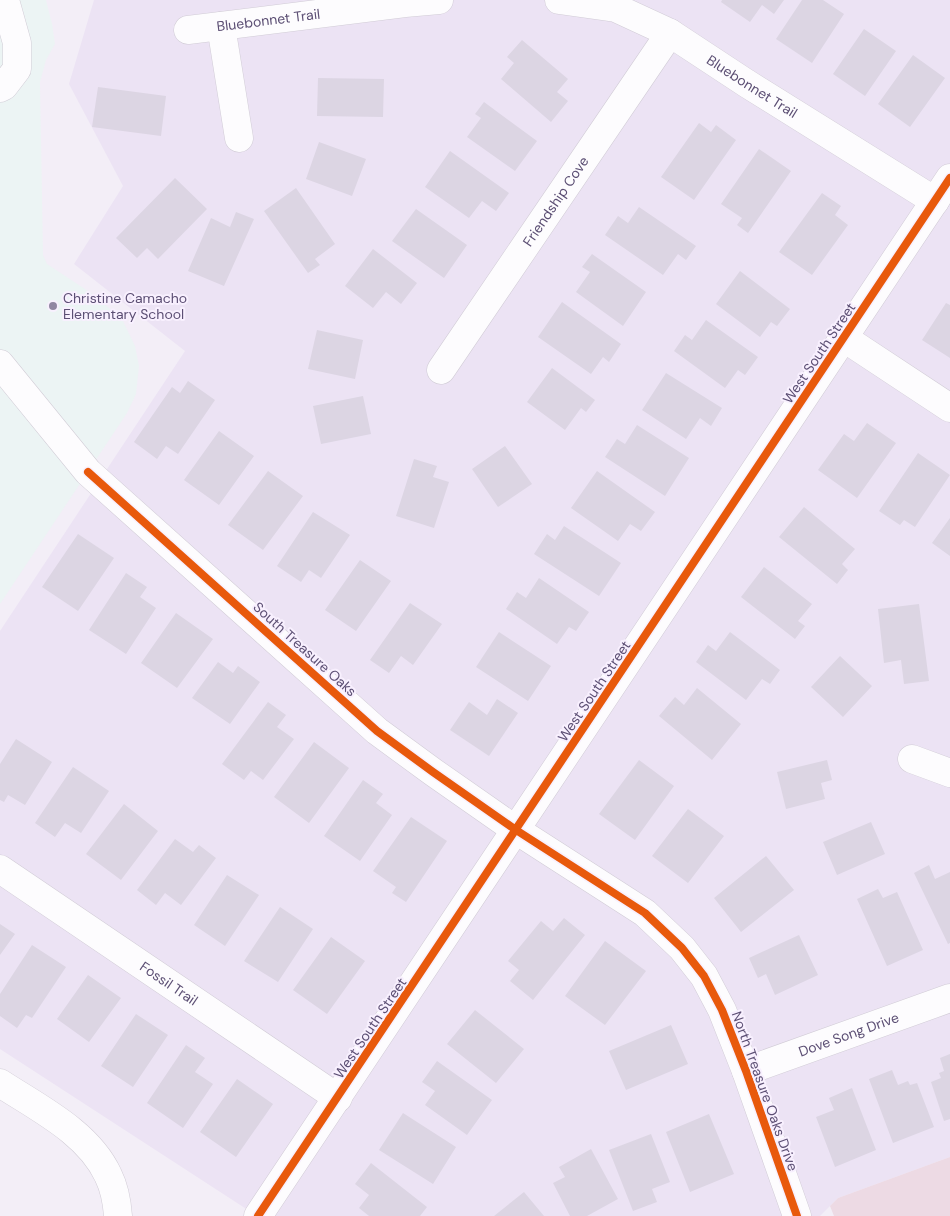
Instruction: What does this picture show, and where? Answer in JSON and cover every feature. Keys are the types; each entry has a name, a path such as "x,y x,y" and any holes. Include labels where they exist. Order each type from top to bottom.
{"street":[{"path":"0,88 4,86 17,69 17,43 5,0"},
{"name":"Bluebonnet Trail","path":"188,30 364,4 439,0"},
{"name":"Bluebonnet Trail","path":"559,0 616,8 670,33 746,83 935,200"},
{"path":"221,26 239,138"},
{"name":"Friendship Cove","path":"440,370 670,33"},
{"name":"West South Street","path":"258,1216 950,178"},
{"path":"844,338 950,408"},
{"name":"South Treasure Oaks","path":"0,364 88,472 377,731 516,830"},
{"path":"912,759 950,773"},
{"name":"North Treasure Oaks Drive","path":"516,830 645,913 682,948 704,976 722,1010 746,1072 793,1215"},
{"name":"Fossil Trail","path":"0,869 338,1098"},
{"name":"Dove Song Drive","path":"746,1072 950,998"},
{"path":"0,1083 65,1126 99,1158 109,1175 115,1194 118,1216"}],"shaded area":[{"name":"Christine Camacho Elementary School","path":"0,0 46,0 52,24 55,44 46,60 40,82 43,255 47,264 91,293 122,319 135,346 139,366 136,394 127,413 0,604"},
{"path":"94,0 950,0 950,1157 838,1198 820,1216 257,1216 0,1049 0,631 185,351 74,264 123,186 69,84"},
{"path":"950,1157 950,1216 834,1216 830,1206 838,1198"}],"building":[{"path":"722,0 784,0 774,14 762,5 750,22 721,2"},
{"path":"802,0 823,0 844,14 812,63 776,39"},
{"path":"864,29 896,51 865,96 833,74"},
{"path":"522,40 568,79 557,92 568,101 551,122 501,79 514,63 507,57"},
{"path":"913,55 945,78 910,127 878,104"},
{"path":"318,78 384,79 383,117 317,116"},
{"path":"98,87 166,96 161,136 92,127"},
{"path":"484,102 537,141 515,171 467,137 481,118 475,114"},
{"path":"699,123 711,132 716,125 736,140 694,200 661,177"},
{"path":"319,142 366,159 352,196 306,179"},
{"path":"759,149 791,171 748,233 737,225 742,218 721,204"},
{"path":"450,151 509,193 496,211 482,201 469,218 425,187"},
{"path":"175,178 207,209 158,259 147,248 137,258 116,238"},
{"path":"296,188 335,244 315,259 320,265 308,273 264,211"},
{"path":"822,193 841,206 835,215 848,225 812,275 779,252"},
{"path":"639,207 696,246 686,260 678,254 663,275 605,235 618,216 628,223"},
{"path":"416,209 467,245 444,278 392,241"},
{"path":"236,212 254,219 224,286 188,271 211,218 230,227"},
{"path":"373,249 417,283 401,304 386,292 373,308 345,286"},
{"path":"592,254 646,292 623,326 576,292 590,272 582,267"},
{"path":"740,271 790,309 777,326 771,322 760,337 716,304"},
{"path":"562,302 621,344 609,362 603,357 591,374 538,337"},
{"path":"946,303 950,305 950,358 922,340"},
{"path":"706,320 758,357 745,375 738,370 725,388 674,351 685,335 692,340"},
{"path":"317,330 363,340 355,379 308,369"},
{"path":"552,368 595,400 586,412 581,408 565,430 527,402"},
{"path":"666,373 722,408 711,426 700,418 686,439 642,410"},
{"path":"188,381 215,400 178,454 166,446 157,459 134,442 172,387 180,393"},
{"path":"363,396 371,434 321,444 313,406"},
{"path":"867,423 896,443 857,498 818,470 844,434 854,441"},
{"path":"637,425 689,458 665,496 605,457 617,439 625,444"},
{"path":"219,431 254,456 219,505 184,480"},
{"path":"505,446 532,484 498,507 472,469"},
{"path":"918,453 950,475 915,527 904,520 900,525 879,511"},
{"path":"414,459 437,466 433,477 449,482 434,528 396,516"},
{"path":"268,471 303,496 263,550 228,525"},
{"path":"597,471 655,512 641,531 630,524 618,541 571,508"},
{"path":"804,507 855,549 842,564 848,570 837,584 779,537"},
{"path":"313,512 350,535 321,578 309,570 301,582 277,566"},
{"path":"950,518 950,556 932,543"},
{"path":"564,526 621,563 599,596 534,554 547,534 555,540"},
{"path":"78,534 114,558 78,611 42,587"},
{"path":"360,560 391,581 356,631 325,610"},
{"path":"764,567 812,604 798,621 805,626 795,639 741,597"},
{"path":"126,573 147,587 140,597 156,608 126,654 89,630"},
{"path":"539,578 589,612 576,631 569,627 557,644 506,609 517,592 526,598"},
{"path":"410,603 442,624 413,665 401,656 389,673 370,660"},
{"path":"919,604 929,681 904,684 901,660 884,663 878,609"},
{"path":"176,613 213,639 177,688 141,663"},
{"path":"499,632 551,666 528,701 476,667"},
{"path":"730,632 780,670 770,684 762,679 746,700 696,662 708,645 716,651"},
{"path":"840,656 872,686 843,717 811,687"},
{"path":"218,662 233,673 238,666 260,682 230,724 192,698"},
{"path":"697,688 741,724 712,760 659,716 675,697 684,705"},
{"path":"497,699 518,713 489,756 450,730 469,702 487,715"},
{"path":"268,702 286,715 277,727 294,739 263,780 251,771 244,780 222,764"},
{"path":"16,739 52,762 25,805 8,795 4,802 0,800 0,764"},
{"path":"314,742 349,768 309,823 274,797"},
{"path":"639,760 674,786 635,840 599,814"},
{"path":"827,760 832,780 821,783 825,799 786,809 777,772"},
{"path":"73,767 109,791 81,833 65,823 55,837 35,823"},
{"path":"363,780 383,794 376,803 392,815 360,861 324,836"},
{"path":"124,804 158,831 121,880 86,854"},
{"path":"688,809 724,836 688,883 652,856"},
{"path":"411,817 447,841 406,902 392,893 396,887 373,871"},
{"path":"871,822 885,854 837,875 823,842"},
{"path":"175,839 193,852 199,845 216,858 181,905 165,893 156,905 137,890"},
{"path":"766,856 794,890 741,932 714,898"},
{"path":"929,865 935,879 950,872 950,943 948,944 914,873"},
{"path":"227,875 259,895 225,946 194,925"},
{"path":"878,889 883,898 897,892 923,950 887,966 857,899"},
{"path":"280,907 313,929 278,982 244,961"},
{"path":"564,918 585,935 533,1000 510,981 519,970 508,961 541,921 553,931"},
{"path":"0,924 15,934 0,955"},
{"path":"799,935 818,975 775,995 766,974 758,978 749,958"},
{"path":"331,937 365,961 327,1014 293,990"},
{"path":"605,941 646,971 605,1025 565,996"},
{"path":"32,945 66,967 32,1018 26,1015 17,1028 0,1016 0,994"},
{"path":"88,975 121,998 89,1042 57,1019"},
{"path":"475,1010 524,1049 496,1083 447,1044"},
{"path":"136,1014 168,1035 133,1087 101,1066"},
{"path":"671,1025 688,1064 626,1090 609,1051"},
{"path":"186,1045 205,1058 195,1072 213,1084 183,1128 147,1103"},
{"path":"950,1054 950,1119 944,1121 931,1082 941,1078 939,1073 944,1071 940,1058"},
{"path":"437,1061 492,1100 467,1135 425,1105 435,1091 422,1082"},
{"path":"892,1070 898,1085 908,1081 910,1085 917,1083 934,1127 893,1143 869,1079"},
{"path":"237,1079 273,1104 236,1157 200,1132"},
{"path":"852,1088 876,1150 835,1167 816,1117 834,1110 829,1098"},
{"path":"403,1113 456,1147 433,1184 379,1150"},
{"path":"709,1114 734,1174 690,1192 666,1132"},
{"path":"651,1134 670,1182 652,1189 657,1202 633,1211 609,1150"},
{"path":"591,1149 618,1199 587,1216 570,1216 553,1183 565,1177 559,1167"},
{"path":"371,1163 427,1207 420,1216 369,1216 359,1208 369,1195 355,1184"},
{"path":"524,1192 544,1216 494,1216"}],"cycle path":[{"path":"258,1216 950,178"},
{"path":"88,472 377,731 516,830 645,913 682,948 704,976 722,1010 746,1071 797,1216"}],"place":[{"name":"Christine Camacho Elementary School","path":"53,306"}]}
